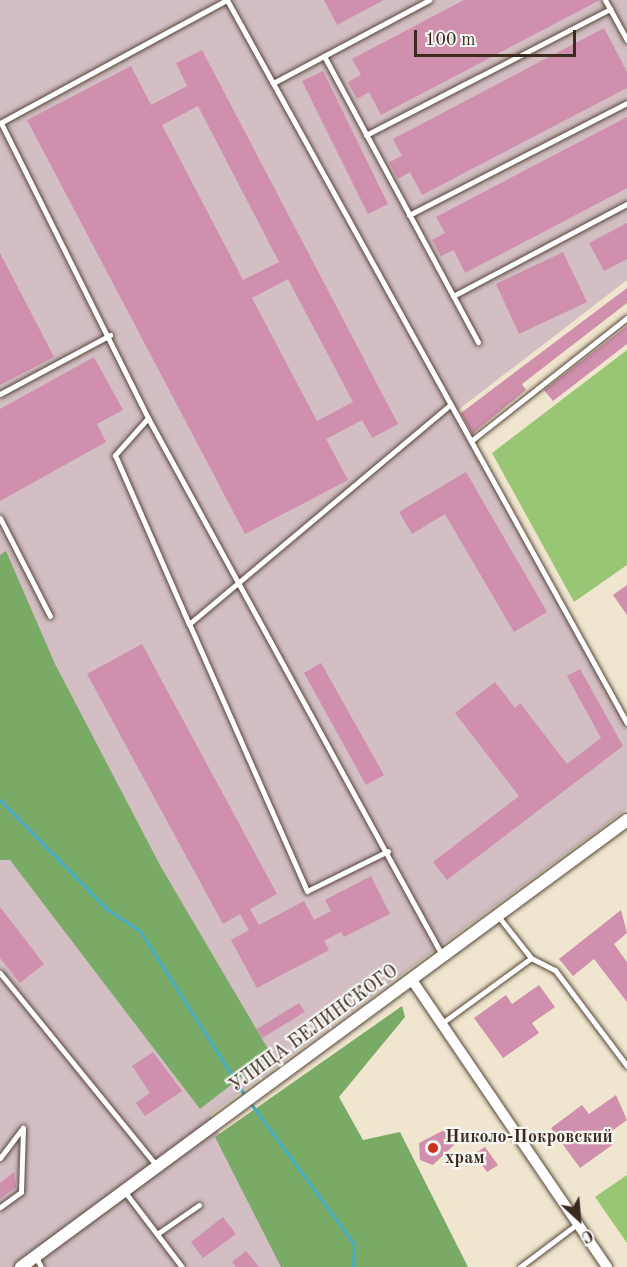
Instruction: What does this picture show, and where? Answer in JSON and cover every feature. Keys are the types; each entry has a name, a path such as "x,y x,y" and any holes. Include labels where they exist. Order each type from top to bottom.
{"street":[{"name":"УЛИЦА БЕЛИНСКОГО","path":"21,1267 39,1262 122,1188 412,980 627,820"},
{"path":"412,980 607,1267"}],"lane":[{"path":"443,957 242,582 148,418 110,335 0,123 227,0 627,723"},
{"path":"273,83 429,0"},
{"path":"605,0 627,40"},
{"path":"366,135 610,9"},
{"path":"324,56 478,342"},
{"path":"410,216 627,103"},
{"path":"453,296 627,204"},
{"path":"471,441 627,318"},
{"path":"0,394 110,335"},
{"path":"189,624 242,582 450,405"},
{"path":"148,418 115,455 307,891 388,851"},
{"path":"0,518 50,616"},
{"path":"498,916 531,958 555,970 627,1066"},
{"path":"441,1023 531,958"},
{"path":"0,973 154,1164"},
{"path":"0,1158 23,1128 21,1192 0,1207"},
{"path":"122,1188 182,1267"},
{"path":"157,1234 199,1204"},
{"path":"520,1267 577,1224"}],"shaded area":[{"path":"0,0 627,0 627,280 453,414 627,726 627,809 210,1115 284,1267 0,1267"}],"green space":[{"path":"627,350 627,565 574,602 492,453"},
{"path":"6,551 55,664 161,867 271,1054 200,1109 10,860 0,860 0,555"},
{"path":"402,1006 405,1017 339,1097 363,1140 400,1132 468,1267 281,1267 215,1137"},
{"path":"627,1175 627,1243 595,1197"}],"building":[{"path":"324,0 384,0 337,25"},
{"path":"464,0 600,0 381,115 369,92 357,99 348,82 361,75 352,59"},
{"path":"604,28 627,72 627,88 422,195 410,172 398,179 389,162 402,156 393,139"},
{"path":"202,50 398,424 372,438 362,420 326,439 348,480 245,534 27,120 131,66 151,105 187,86 176,63","holes":["198,106 279,262 243,280 162,125","288,279 353,402 317,421 252,298"]},
{"path":"323,71 388,204 368,214 302,81"},
{"path":"627,117 627,188 465,273 454,250 441,256 432,240 445,233 436,217"},
{"path":"627,223 627,259 604,271 589,243"},
{"path":"563,252 587,302 519,334 496,284"},
{"path":"0,253 54,357 0,385"},
{"path":"627,288 627,303 522,384 526,390 472,434 461,413"},
{"path":"627,326 627,344 553,401 544,390"},
{"path":"94,357 123,410 97,424 106,442 0,501 0,409"},
{"path":"466,472 547,612 514,632 445,514 412,534 399,512"},
{"path":"627,585 627,615 613,595"},
{"path":"142,644 277,894 250,909 259,925 304,901 314,920 331,911 325,900 371,876 390,914 344,937 341,932 324,941 329,950 257,988 231,940 249,930 240,914 223,924 87,674"},
{"path":"321,663 384,775 366,785 304,673"},
{"path":"580,669 623,746 447,880 433,862 519,796 455,713 495,682 515,708 520,703 567,764 601,738 567,676"},
{"path":"0,907 44,964 20,983 0,958"},
{"path":"621,910 627,933 614,944 627,962 627,1002 594,959 573,976 559,959"},
{"path":"539,985 555,1007 532,1023 539,1033 503,1058 474,1018 506,995 512,1004"},
{"path":"299,1003 305,1012 262,1038 257,1029"},
{"path":"153,1052 182,1091 145,1116 136,1103 150,1093 132,1066"},
{"path":"616,1095 627,1120 609,1133 615,1143 580,1168 551,1128 582,1105 589,1114"},
{"name":"Николо-Покровский храм","path":"444,1130 456,1139 454,1145 433,1165 420,1160 419,1143"},
{"path":"485,1147 498,1165 487,1172 474,1154"},
{"path":"14,1172 16,1187 0,1199 0,1183"},
{"path":"223,1217 236,1234 203,1258 191,1242"},
{"path":"246,1251 259,1267 236,1267 232,1262"}],"waterway":[{"path":"0,800 107,909 140,931 245,1096"},
{"path":"249,1101 354,1244 353,1267"}],"place":[{"name":"Николо-Покровский храм","path":"433,1148"}]}
